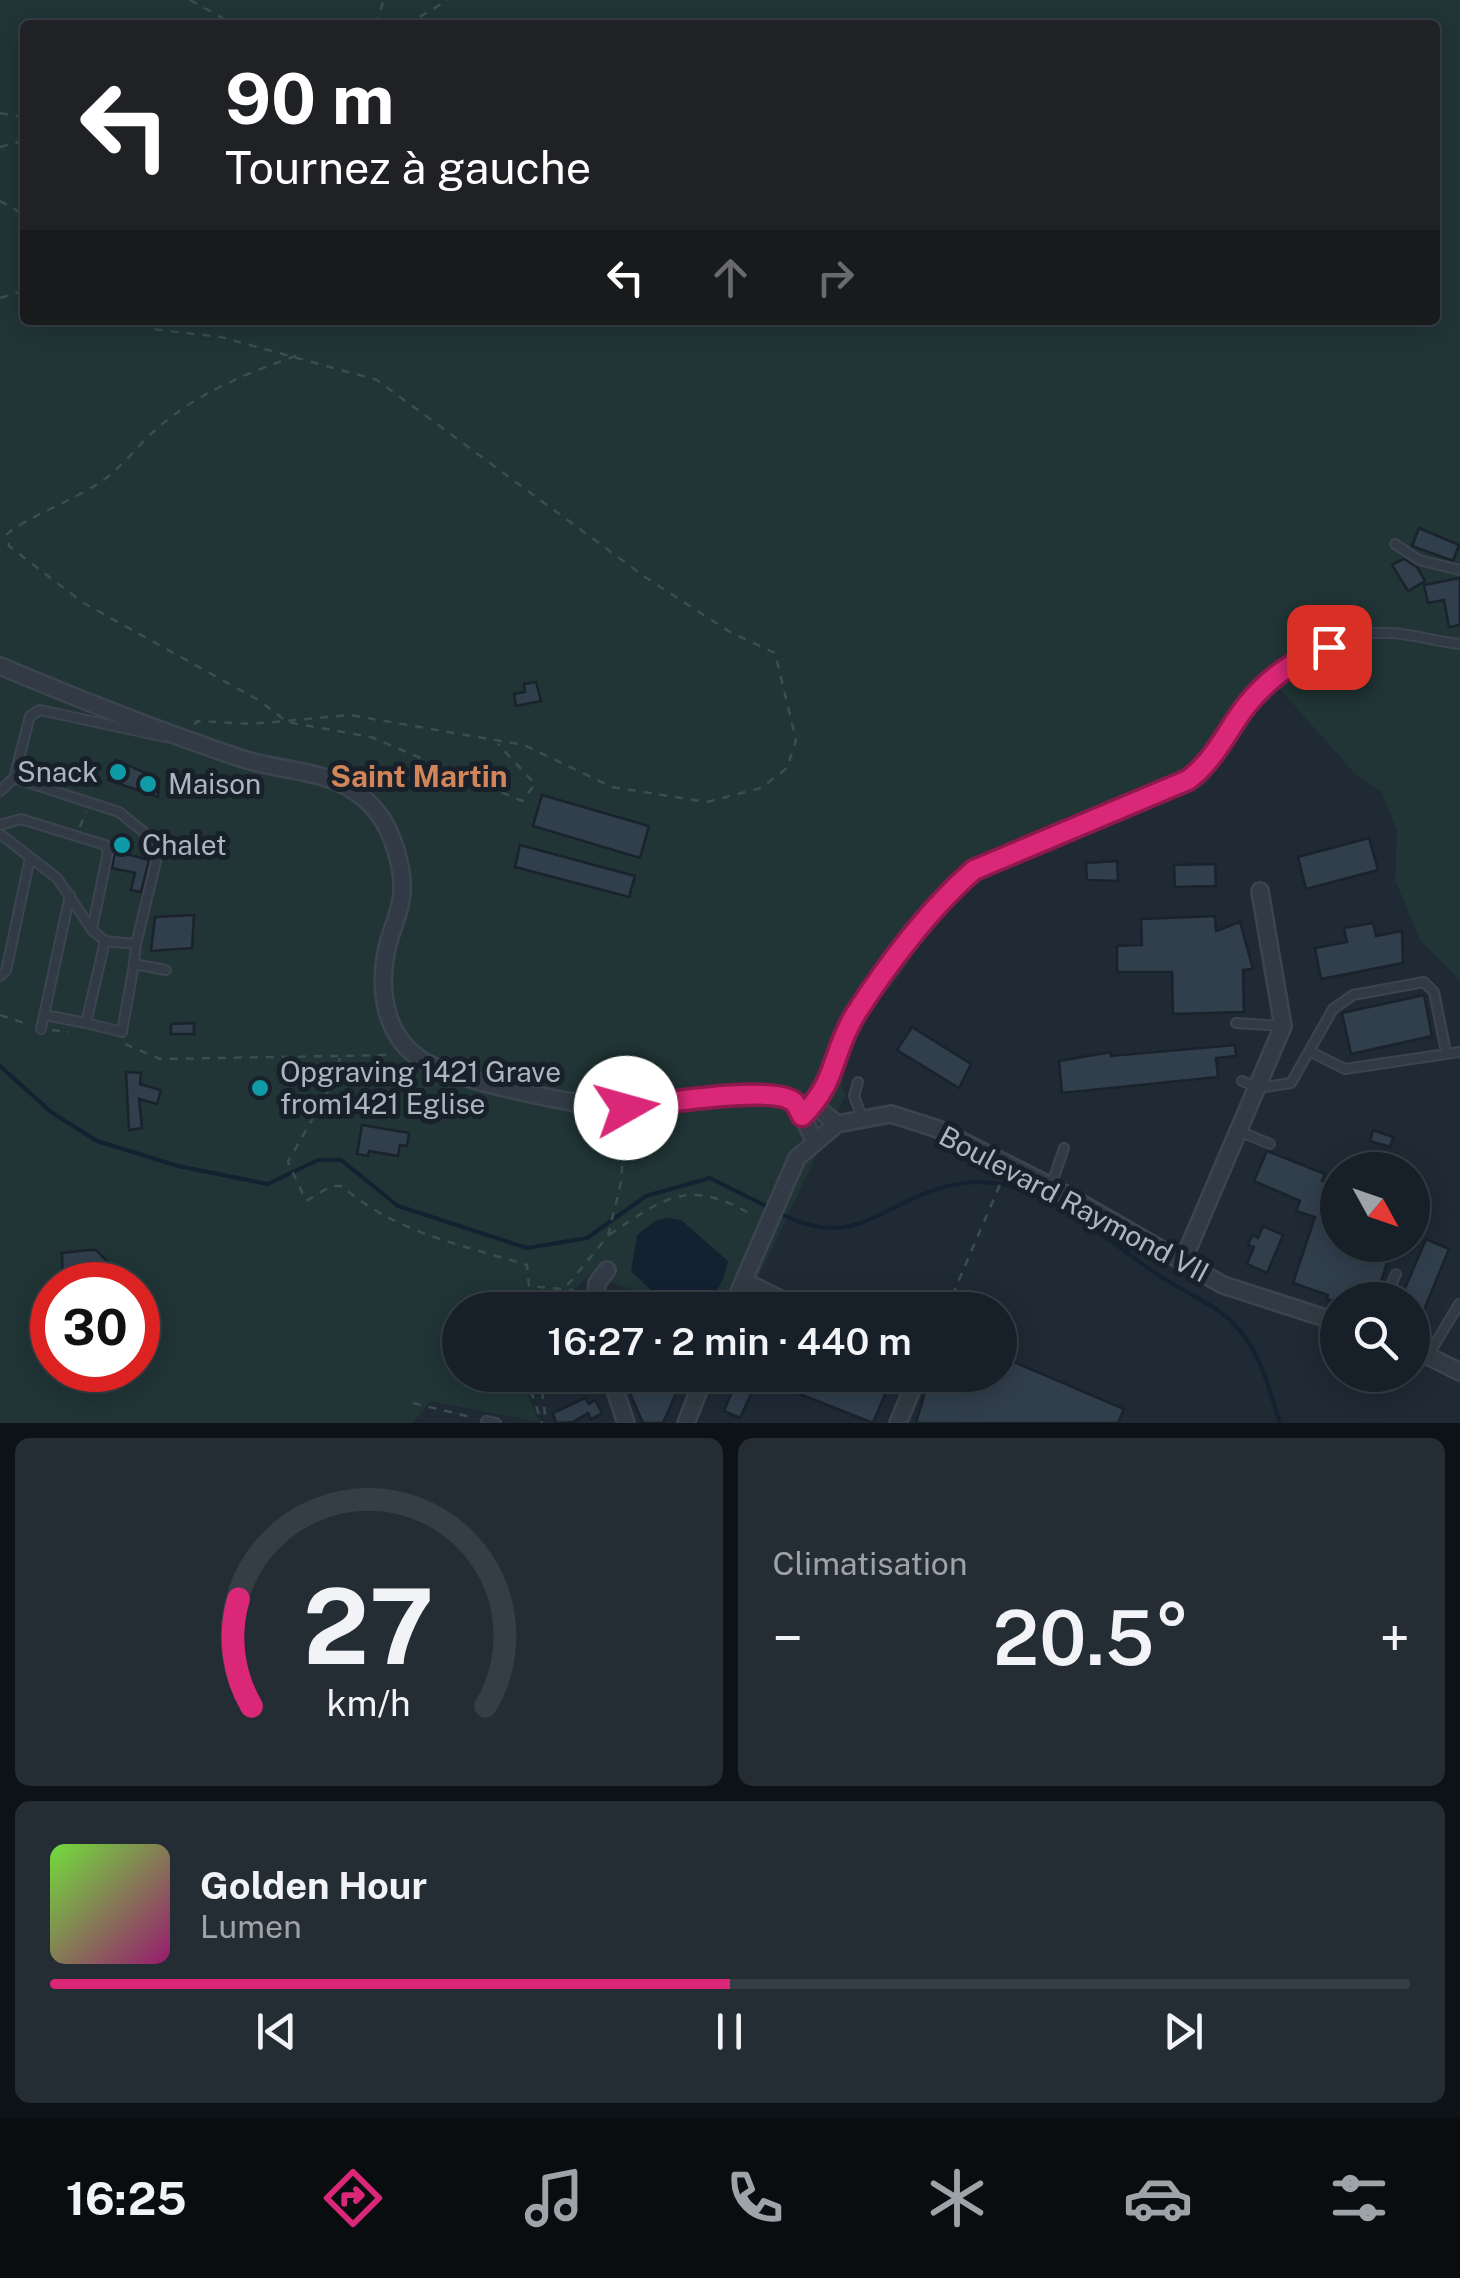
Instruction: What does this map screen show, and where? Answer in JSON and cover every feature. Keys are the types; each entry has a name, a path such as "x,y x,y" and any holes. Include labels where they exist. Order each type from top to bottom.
{"street":[{"path":"0,666 244,759 303,768 360,794 380,814 397,854 402,891 386,951 383,999 394,1034 424,1062 486,1082 626,1108 730,1095 781,1097 838,1124"},
{"path":"1182,1262 1241,1132 1282,1026 1260,891"},
{"path":"803,1108 814,1139"},
{"name":"Boulevard Raymond VII","path":"739,1292 797,1158 814,1139 838,1124 862,1116 890,1114 920,1122 1052,1186 1223,1284 1320,1316"},
{"path":"596,1292 597,1282 607,1270"},
{"path":"744,1280 767,1292"},
{"path":"1430,1355 1460,1372"},
{"path":"616,1392 626,1423"},
{"path":"686,1423 698,1392"},
{"path":"898,1423 911,1392"}],"lane":[{"path":"1396,544 1419,560 1460,570"},
{"path":"803,1108 832,1079 838,1048 856,1014 929,916 974,870 1188,780 1205,768 1246,705 1272,679 1306,655 1388,632 1460,644"},
{"path":"0,791 14,778 30,716 40,710 162,738 183,735"},
{"path":"14,778 119,812 160,845 136,944 122,1032 45,1015"},
{"path":"0,825 21,819 104,845 108,852 92,930"},
{"path":"0,834 70,895 92,930 105,941 136,944"},
{"path":"0,976 6,972 30,858"},
{"path":"41,1030 70,895"},
{"path":"86,1022 105,941"},
{"path":"134,964 166,970"},
{"path":"1242,1081 1259,1088 1291,1082 1333,1010 1353,995 1424,982 1434,992 1446,1052"},
{"path":"1236,1023 1282,1026"},
{"path":"1311,1052 1345,1069 1460,1052"},
{"path":"858,1082 854,1096 862,1116"},
{"path":"1241,1132 1270,1144"},
{"path":"1052,1186 1064,1148"},
{"path":"1393,1282 1396,1274"},
{"path":"1430,1352 1459,1304"}],"path":[{"path":"190,0 226,20"},
{"path":"414,20 448,0"},
{"path":"147,325 298,355 376,380 645,577 730,632 775,653 796,740 788,768 761,788 707,802 612,787 524,745 350,715 286,722 197,721 183,735"},
{"path":"7,534 100,482 128,461 154,432 232,378 298,355"},
{"path":"0,528 7,534 9,546 24,561 82,602 260,700 286,722 372,737 522,801 535,784 497,743"},
{"path":"77,836 90,800"},
{"path":"0,1015 41,1030 78,1033"},
{"path":"122,1042 160,1059 391,1054 424,1062"},
{"path":"340,1058 331,1086 289,1164 306,1201 331,1186 342,1186 366,1208 404,1228 527,1265 529,1286 566,1286 571,1292"},
{"path":"608,1236 621,1182 626,1108"},
{"path":"953,1292 1001,1181"},
{"path":"562,1292 608,1236 676,1197 708,1192 766,1224"},
{"path":"532,1392 544,1423"},
{"path":"541,1392 544,1423"},
{"path":"413,1404 491,1422"}],"green space":[{"path":"0,0 1460,0 1460,981 1420,940 1395,880 1397,830 1382,792 1357,776 1279,688 1258,710 1204,786 976,880 950,898 898,978 864,1017 847,1054 842,1087 846,1094 751,1292 638,1292 589,1275 571,1292 442,1292 442,1392 527,1392 539,1422 430,1401 413,1423 0,1423"}],"water":[{"path":"681,1220 728,1261 714,1292 653,1292 631,1271 637,1235 655,1221"}],"building":[{"path":"1419,528 1459,545 1453,561 1412,546"},
{"path":"1404,559 1417,567 1425,581 1408,591 1392,565"},
{"path":"1460,578 1460,625 1449,627 1444,600 1428,603 1424,585"},
{"path":"536,682 541,701 516,706 514,694 525,692 524,684"},
{"path":"116,760 159,779 158,797 108,780"},
{"path":"542,795 649,826 640,858 533,826"},
{"path":"1369,838 1378,870 1306,889 1298,857"},
{"path":"520,845 635,876 629,897 515,867"},
{"path":"115,851 149,860 141,892 131,890 135,873 112,868"},
{"path":"1117,861 1118,881 1087,880 1086,863"},
{"path":"1215,864 1216,886 1175,887 1174,865"},
{"path":"194,915 192,948 151,951 155,917"},
{"path":"1215,916 1216,931 1240,922 1253,969 1243,970 1244,1012 1173,1014 1172,972 1117,972 1117,946 1142,945 1141,919"},
{"path":"1373,923 1376,936 1402,931 1403,963 1321,979 1315,948 1347,942 1344,928"},
{"path":"1424,995 1432,1036 1351,1054 1342,1013"},
{"path":"194,1023 194,1034 171,1034 171,1024"},
{"path":"912,1027 971,1064 959,1088 897,1050"},
{"path":"1235,1045 1236,1056 1216,1058 1218,1077 1062,1093 1059,1061 1111,1052 1111,1056"},
{"path":"126,1072 141,1073 140,1084 161,1090 157,1104 139,1099 142,1128 129,1130"},
{"path":"362,1125 409,1133 407,1146 400,1145 398,1156 369,1151 368,1156 357,1154"},
{"path":"1373,1130 1393,1137 1390,1147 1370,1141"},
{"path":"1267,1151 1320,1172 1320,1262 1387,1262 1381,1282 1320,1282 1320,1292 1293,1283 1315,1217 1296,1211 1300,1201 1254,1181"},
{"path":"1263,1226 1283,1235 1267,1273 1247,1264 1254,1247 1248,1245 1252,1235 1258,1238"},
{"path":"1430,1241 1449,1249 1430,1295 1430,1282 1408,1282 1416,1262 1430,1262"},
{"path":"96,1250 108,1262 62,1262 62,1253"},
{"path":"1017,1363 1124,1409 1118,1423 916,1423 925,1392 1017,1392"},
{"path":"629,1392 677,1392 663,1423 643,1423"},
{"path":"732,1392 751,1394 740,1418 724,1411"},
{"path":"795,1392 886,1392 873,1423"},
{"path":"585,1398 589,1404 595,1400 602,1413 591,1419 588,1413 573,1422 556,1423 553,1413"}],"waterway":[{"path":"0,1066 51,1112 97,1141 178,1166 268,1184 318,1160 341,1160 398,1206 527,1248 587,1238 646,1196 710,1178 770,1208"},
{"path":"779,1213 830,1228 870,1220 931,1191 957,1184 986,1182 1040,1196 1231,1321 1256,1356 1280,1423"}],"place":[{"name":"Snack","path":"118,772"},
{"name":"Maison","path":"148,784"},
{"name":"Chalet","path":"122,845"},
{"name":"Opgraving 1421 Grave from1421 Eglise","path":"260,1088"}],"district":[{"name":"Saint Martin","path":"419,777"}],"route":[{"path":"626,1108 730,1095 781,1097 795,1102 802,1116 823,1095 832,1079 838,1048 856,1014 950,890 974,870 1165,793 1188,780 1205,768 1246,705 1272,679 1306,655 1329,647"}]}
